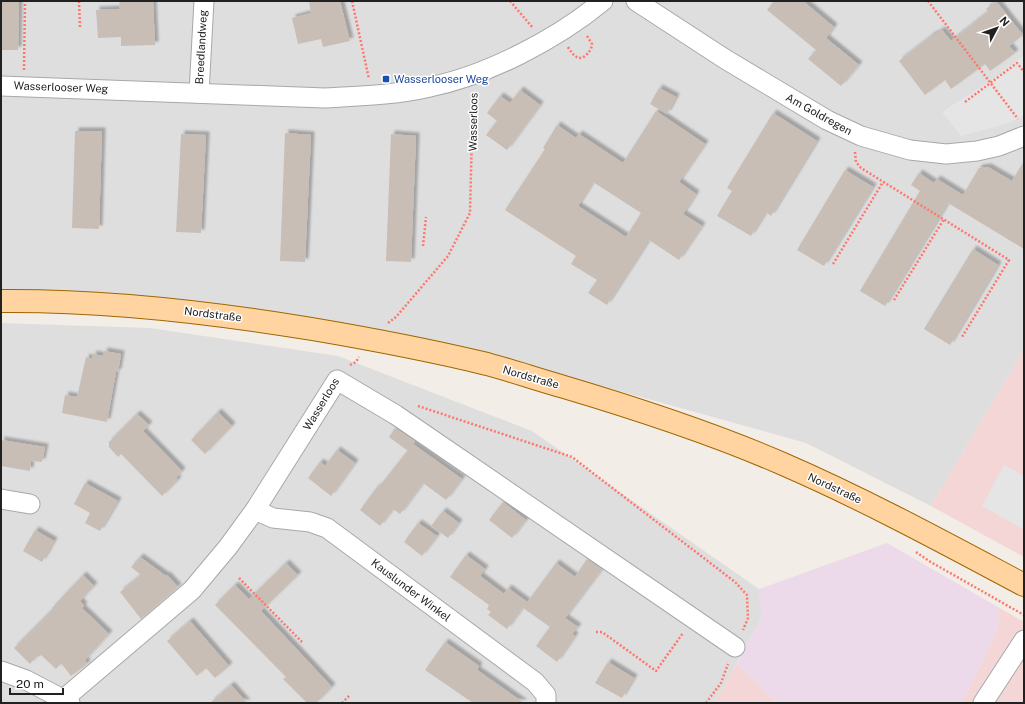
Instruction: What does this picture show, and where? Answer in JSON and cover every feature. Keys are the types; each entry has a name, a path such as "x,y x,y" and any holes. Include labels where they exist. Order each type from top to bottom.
{"main road":[{"name":"Nordstraße","path":"1,301 48,301 150,307 252,319 365,338 488,364 610,401 698,430 782,464 880,509 1024,585"}],"street":[{"name":"Breedlandweg","path":"199,93 204,1"},
{"name":"Wasserlooser Weg","path":"1,86 325,98 373,96 431,87 474,74 526,52 603,1"},
{"name":"Am Goldregen","path":"636,1 739,67 827,120 861,136 910,150 946,154 977,151 999,146 1022,128"},
{"name":"Wasserloos","path":"64,702 192,590 228,547 256,510 337,380"},
{"path":"337,380 396,415 735,648"},
{"path":"1,499 30,504"},
{"name":"Kauslunder Winkel","path":"256,510 273,518 310,522 327,528 535,682 546,695 546,703"},
{"path":"983,703 1024,640"},
{"path":"1,671 26,680 64,702"}],"path":[{"path":"23,86 25,1"},
{"path":"79,1 80,27"},
{"path":"352,1 373,96"},
{"path":"510,1 544,41"},
{"path":"928,1 1022,128"},
{"path":"965,102 1017,63 1024,72"},
{"name":"Wasserloos","path":"337,380 341,368 344,365 352,366 356,362 361,353 366,329 371,324 387,323 396,317 448,256 470,213 474,74"},
{"path":"861,136 855,154 856,162 861,168 1009,260 962,337"},
{"path":"833,264 883,182"},
{"path":"423,246 426,217"},
{"path":"894,300 944,219"},
{"path":"417,406 572,457 735,582 747,595 748,618 720,682 706,703"},
{"path":"911,548 929,562 1024,615"},
{"path":"239,578 302,642"},
{"path":"596,632 602,632 656,671 693,618"},
{"path":"342,703 350,695"}],"shaded area":[{"path":"1,1 1024,1 1024,350 931,506 806,443 465,348 1,291"},
{"path":"1024,55 1024,116 1009,123 961,136 942,112 996,77"},
{"path":"1,323 150,328 338,356 532,431 759,589 762,617 721,692 713,703 1,703"},
{"path":"1024,350 1024,557 931,506"},
{"path":"1004,465 1024,476 1024,530 982,506"},
{"path":"887,543 998,607 999,627 962,703 776,703 737,663 762,617 759,589"},
{"path":"998,607 1024,622 1024,703 962,703 999,627"},
{"path":"737,663 776,703 713,703 721,692"}],"building":[{"path":"1,1 19,1 18,50 1,50"},
{"path":"119,1 153,1 155,45 121,46 121,37 98,38 96,10 120,9"},
{"path":"309,1 340,1 350,41 323,47 321,39 298,44 292,18 311,13"},
{"path":"774,1 803,1 834,27 826,38 859,65 841,86 808,59 816,50 767,10"},
{"path":"996,1 1023,35 1009,46 1015,53 990,71 985,64 951,89 945,80 925,95 899,61 934,34 942,30 951,41 988,12 986,9"},
{"path":"659,88 676,97 667,114 650,104"},
{"path":"520,90 540,105 507,150 486,135 497,121 487,113 500,96 510,103"},
{"path":"656,111 705,144 679,182 696,194 683,214 702,226 679,260 649,240 607,305 588,293 597,280 571,264 576,256 505,210 545,149 543,148 557,125 576,138 579,134 623,163","holes":["593,182 641,213 626,237 578,206"]},
{"path":"773,113 817,141 771,216 766,212 751,236 717,216 732,191 727,188"},
{"path":"75,131 102,131 99,229 72,228"},
{"path":"285,133 311,135 305,262 280,261"},
{"path":"181,134 206,135 201,233 176,232"},
{"path":"391,134 416,136 411,262 386,261"},
{"path":"1024,161 1024,249 948,203 885,306 860,291 920,191 911,185 919,173 934,183 937,179 963,195 979,168 988,167 1012,181"},
{"path":"845,170 873,187 824,266 797,250"},
{"path":"973,249 998,265 950,345 924,329"},
{"path":"104,351 121,354 118,372 116,372 107,422 62,413 65,395 77,397 86,357 92,359 93,354 103,356"},
{"path":"218,412 232,426 205,454 191,440"},
{"path":"137,414 149,425 143,431 182,471 176,478 178,480 162,496 121,454 118,457 109,447 109,442"},
{"path":"395,428 415,441 408,451 389,437"},
{"path":"1,440 45,447 42,462 31,461 30,471 1,466"},
{"path":"413,444 462,479 446,500 423,483 400,514 393,509 380,526 360,510"},
{"path":"337,450 355,463 331,496 308,478 320,462 325,466"},
{"path":"85,483 118,501 100,531 85,523 90,513 74,504"},
{"path":"503,502 526,520 512,538 489,520"},
{"path":"443,511 459,523 448,538 431,526"},
{"path":"418,523 437,536 422,556 404,542"},
{"path":"35,530 54,541 42,562 23,551"},
{"path":"466,555 485,569 480,576 504,594 508,588 527,602 507,629 488,615 491,612 487,609 489,605 450,577"},
{"path":"140,557 166,576 167,575 178,587 141,619 120,592 141,575 131,567"},
{"path":"587,559 602,569 565,618 578,627 572,634 575,636 557,662 536,646 550,627 523,608 556,563 575,577"},
{"path":"286,563 298,575 261,611 332,687 316,703 307,703 283,679 286,677 215,605 235,585 249,599"},
{"path":"83,575 94,586 80,601 84,606 82,608 109,634 85,660 87,664 71,676 61,663 56,669 41,655 39,657 38,655 30,664 14,648 53,609 52,608"},
{"path":"190,621 229,666 215,678 206,668 197,676 167,641"},
{"path":"445,642 479,666 477,670 524,703 473,703 425,670"},
{"path":"608,662 634,678 622,698 595,683"},
{"path":"231,685 247,703 210,703"}],"place":[{"name":"Wasserlooser Weg","path":"386,79"}]}
